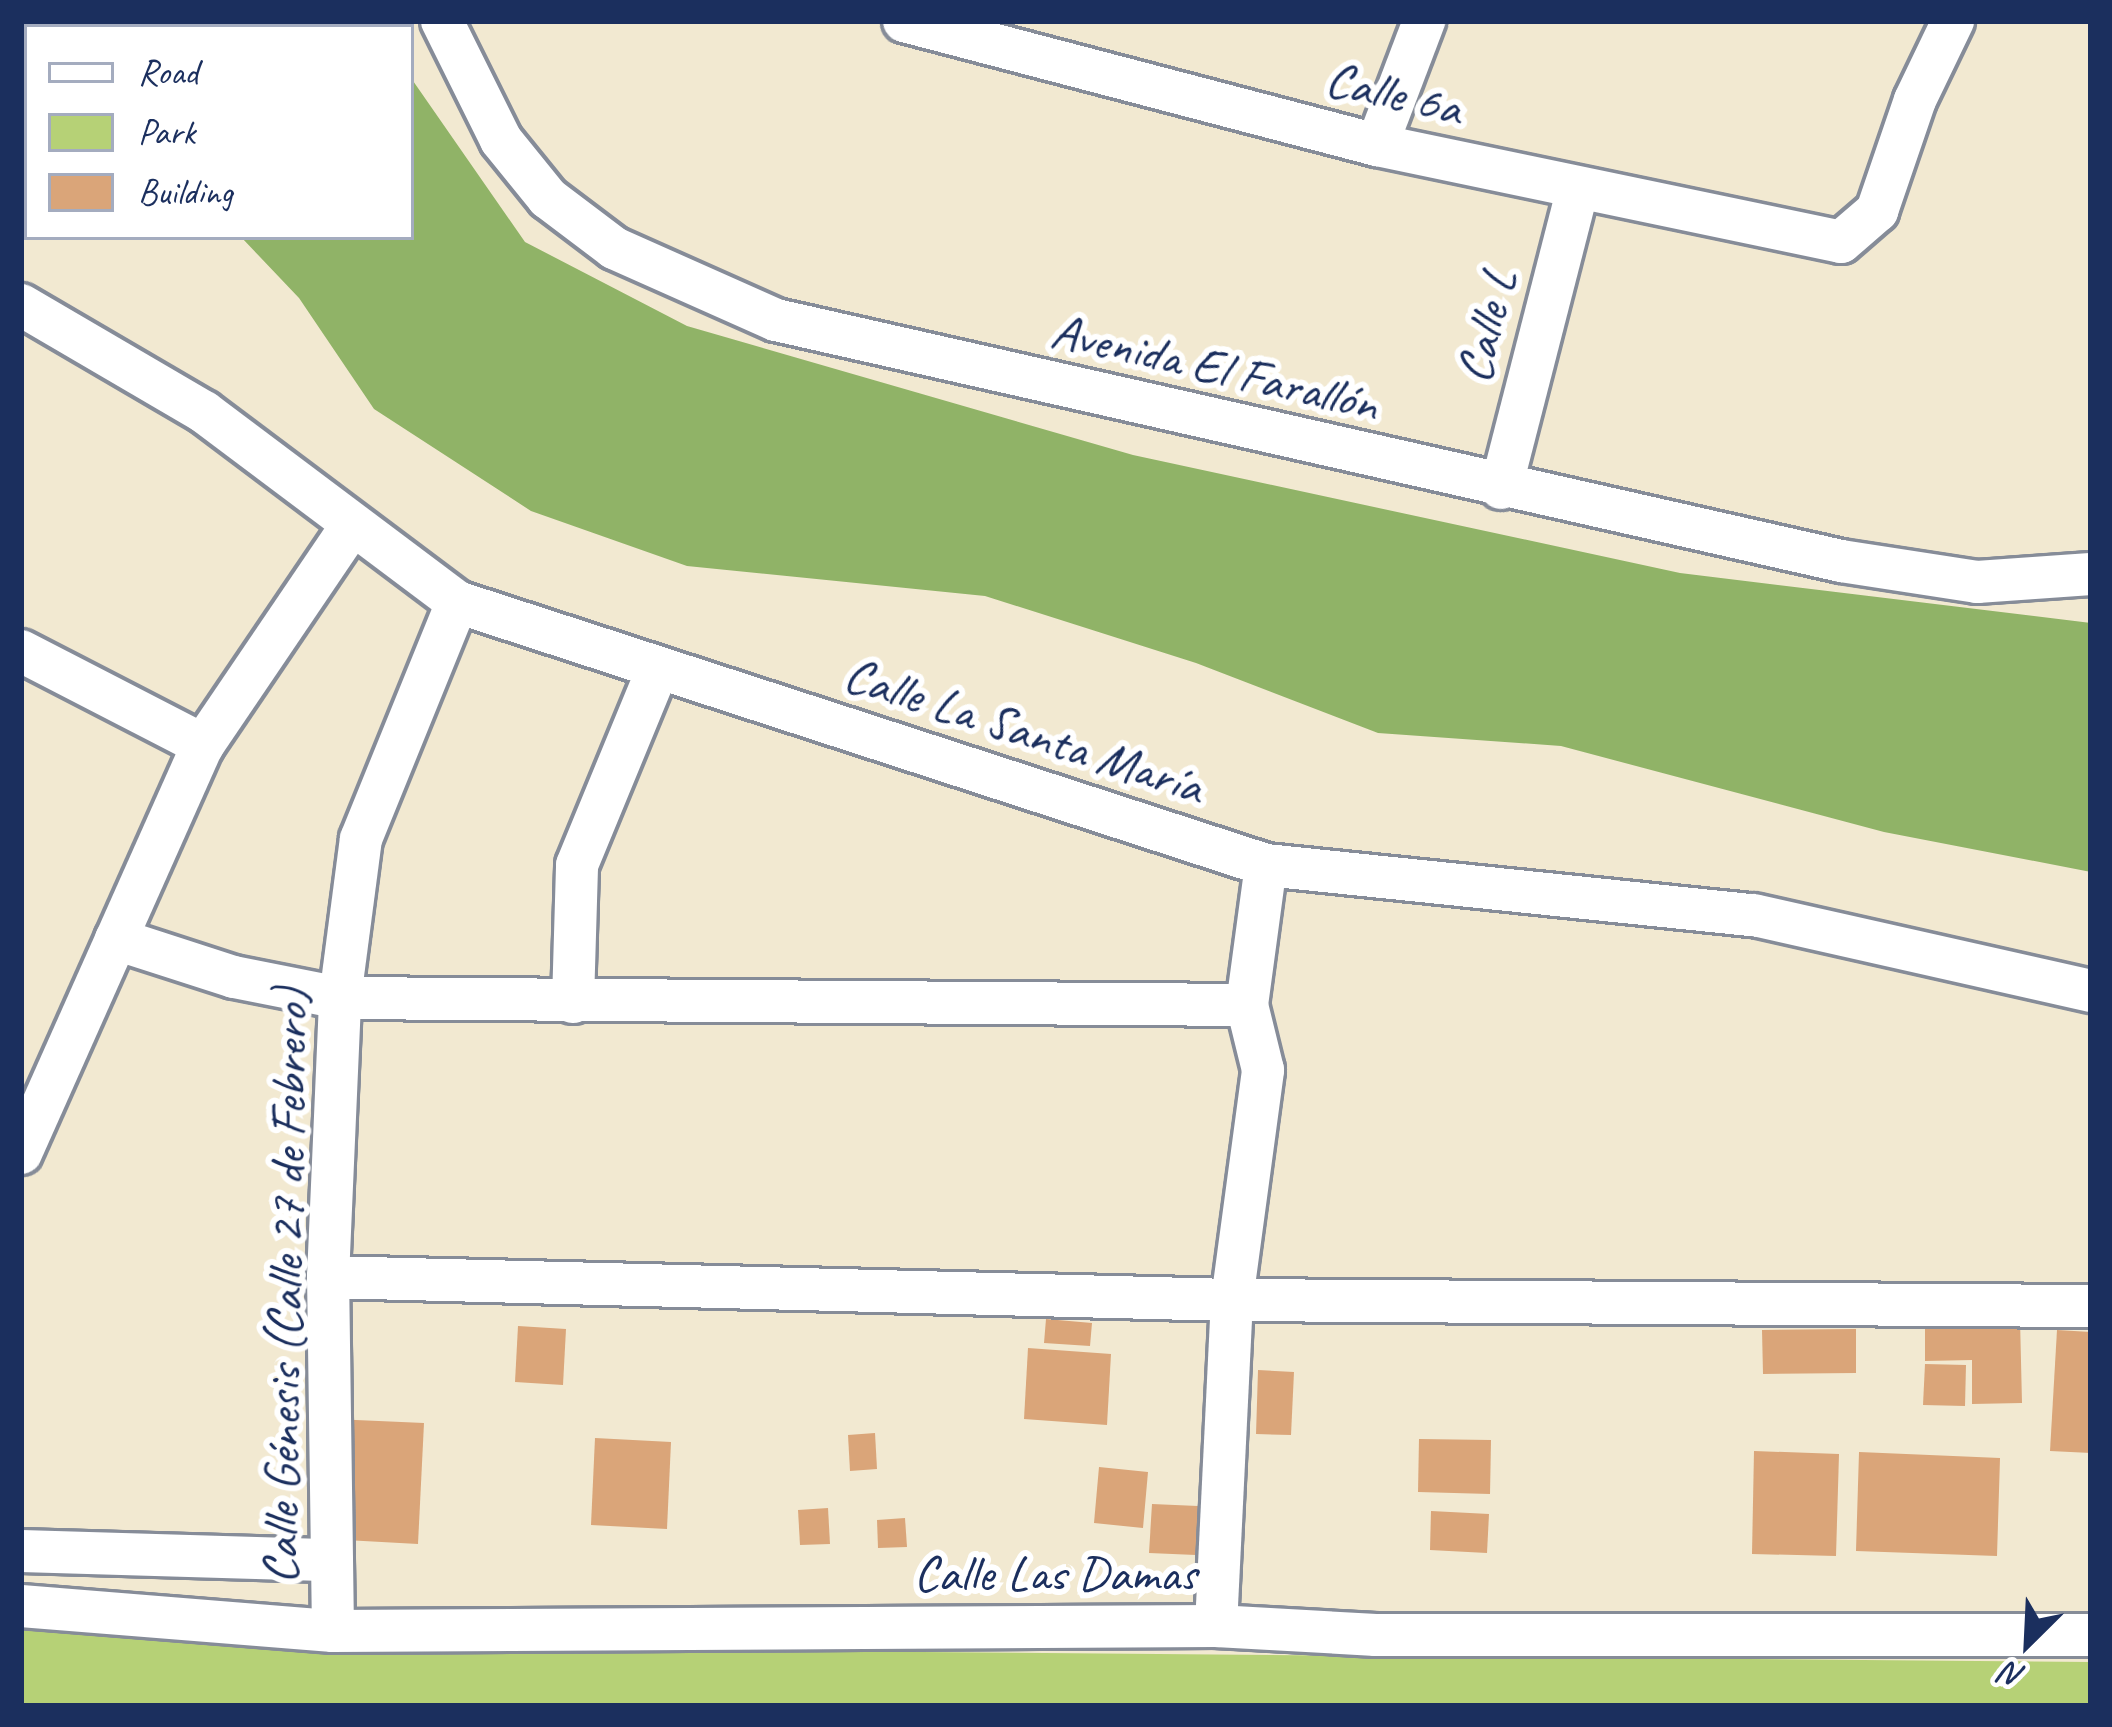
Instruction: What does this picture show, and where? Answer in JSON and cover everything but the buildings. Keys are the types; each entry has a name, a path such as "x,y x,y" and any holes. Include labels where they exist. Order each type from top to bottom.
{"street":[{"name":"Avenida El Farallón","path":"442,21 501,140 548,198 614,248 776,320 1501,488 1977,582 2091,574"},
{"name":"Calle 6a","path":"904,21 1036,40 1377,145 1840,242 1862,232 1953,21"},
{"path":"1377,145 1424,21"},
{"name":"Calle L","path":"1501,488 1577,190"},
{"name":"Calle La Santa María","path":"21,305 204,412 350,528 457,602 1266,865 1754,915 2091,991"},
{"path":"21,1154 203,745 350,528"},
{"name":"Calle Génesis (Calle 27 de Febrero)","path":"334,1631 328,1277 340,998 361,839 457,602"},
{"path":"21,651 203,745"},
{"path":"573,1002 577,865 658,668"},
{"path":"1216,1626 1232,1300 1263,1070 1247,1005 1266,865"},
{"path":"116,939 234,977 340,998 1247,1005"},
{"path":"328,1277 1232,1300 2091,1306"},
{"path":"21,1551 332,1559"},
{"name":"Calle Las Damas","path":"21,1606 334,1631 1216,1626 1376,1635 2091,1635"}],"green space":[{"path":"115,21 384,24 116,24"},
{"path":"414,82 525,242 687,326 1133,455 1680,573 2091,623 2091,872 1884,832 1561,746 1378,733 1196,663 985,596 687,566 531,511 374,409 299,298 244,240 414,240"},
{"path":"21,1621 337,1647 2091,1662 2091,1706 21,1706"}]}
